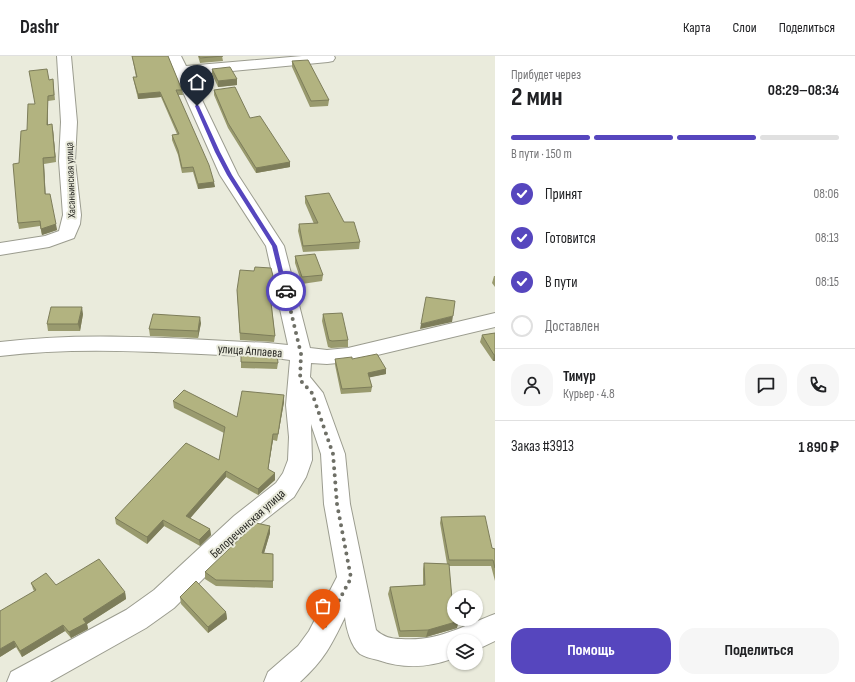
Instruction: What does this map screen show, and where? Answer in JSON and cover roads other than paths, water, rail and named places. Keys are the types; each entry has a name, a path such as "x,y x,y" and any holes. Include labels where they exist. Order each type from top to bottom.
{"street":[{"name":"Хасаньинская улица","path":"0,250 57,239 67,234 72,224 67,161 69,122 64,73 64,56"},
{"path":"178,63 328,58"},
{"name":"Белореченская улица","path":"22,682 136,618 164,599 243,523 285,490 294,477 300,460 301,437 297,405 301,354 275,246 223,164 178,63"},
{"name":"улица Аппаева","path":"0,349 41,344 108,344 268,350 328,357 348,355 495,320"},
{"path":"300,380 312,393 333,454 337,504 351,578 360,612 360,626 366,640 371,645 393,652 417,654 447,648"},
{"path":"280,682 311,651 351,578"},
{"path":"480,634 495,627"}]}
